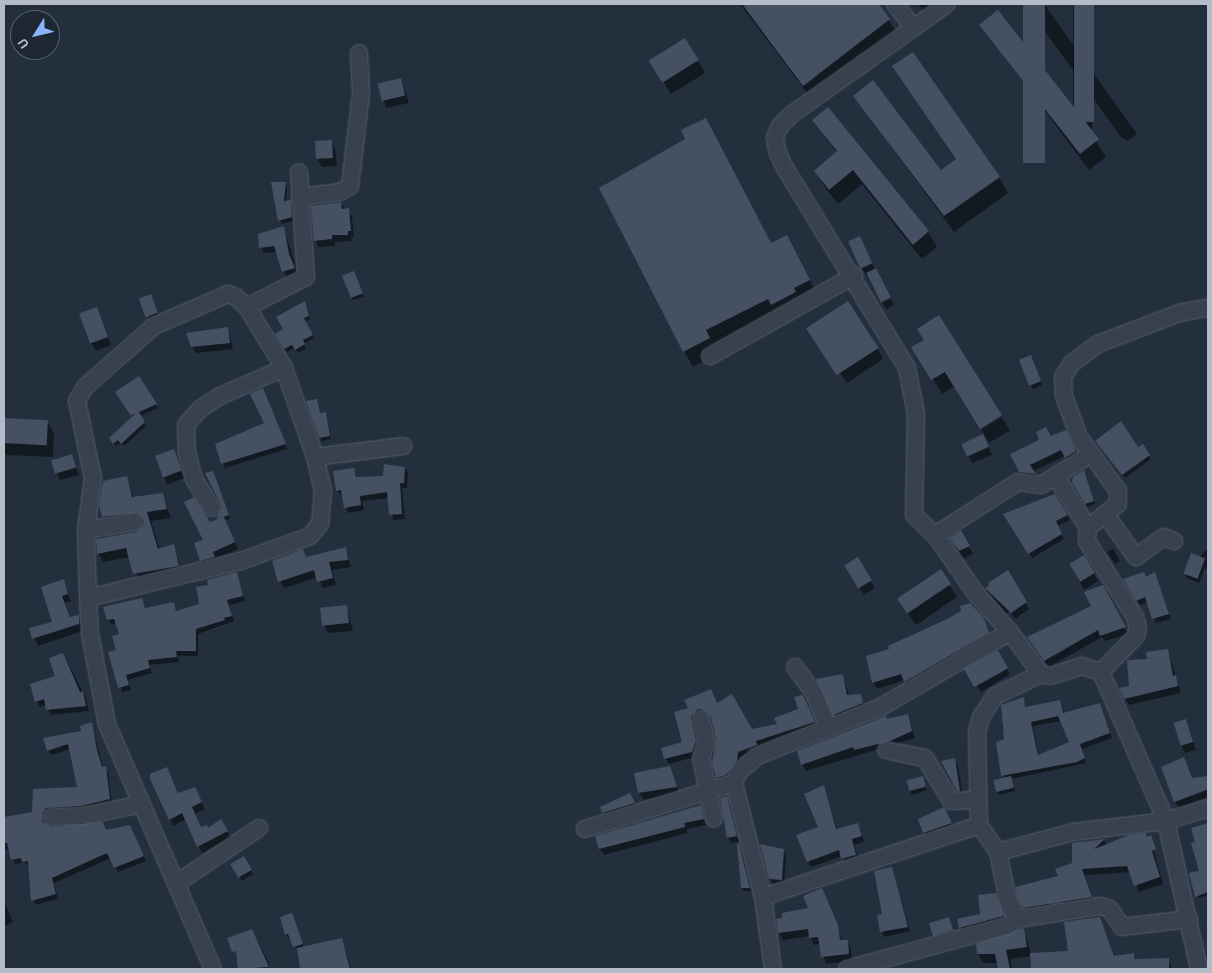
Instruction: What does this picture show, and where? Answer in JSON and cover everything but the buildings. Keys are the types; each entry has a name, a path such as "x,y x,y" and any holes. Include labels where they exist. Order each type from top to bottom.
{"street":[{"path":"895,4 912,27"},
{"path":"947,4 792,114 780,126 776,137 785,168 854,276 907,368 916,414 914,515 935,535 977,595 1010,632 1041,674"},
{"path":"300,197 340,192 350,186 361,94 358,53"},
{"path":"247,307 301,282 306,277 299,172"},
{"path":"710,356 854,276"},
{"path":"88,598 204,572 310,536 320,524 323,491 315,457 284,368 247,307 228,294 154,326 85,387 80,395 78,409 90,453 93,478 86,530 88,598 90,634 107,724 214,969"},
{"path":"1088,528 1118,504 1118,491 1079,437 1064,396 1063,377 1071,364 1098,344 1179,313 1208,308"},
{"path":"212,508 194,479 187,453 186,425 200,409 220,396 284,368"},
{"path":"315,457 404,446"},
{"path":"935,535 1018,482 1041,484 1091,454"},
{"path":"1056,476 1088,528 1087,542 1135,617 1138,628 1136,636 1101,672"},
{"path":"1106,515 1136,557 1164,537 1174,541"},
{"path":"86,530 134,522"},
{"path":"585,829 707,793 734,783 747,763 757,756 828,726 881,707 1010,632"},
{"path":"1018,919 1009,905 998,852 979,824 976,746 982,717 995,696 1041,674 1050,676 1082,666 1101,672 1166,822 1202,961"},
{"path":"795,667 814,693 828,726"},
{"path":"701,719 706,734 701,758 714,819"},
{"path":"886,750 925,758 951,801 977,800"},
{"path":"734,783 763,897 773,969"},
{"path":"51,816 82,816 142,804"},
{"path":"998,852 1073,832 1166,822 1208,808"},
{"path":"763,897 979,824"},
{"path":"177,883 259,828"},
{"path":"847,969 1006,926 1018,919 1100,906 1110,909 1122,927 1190,919"}]}
